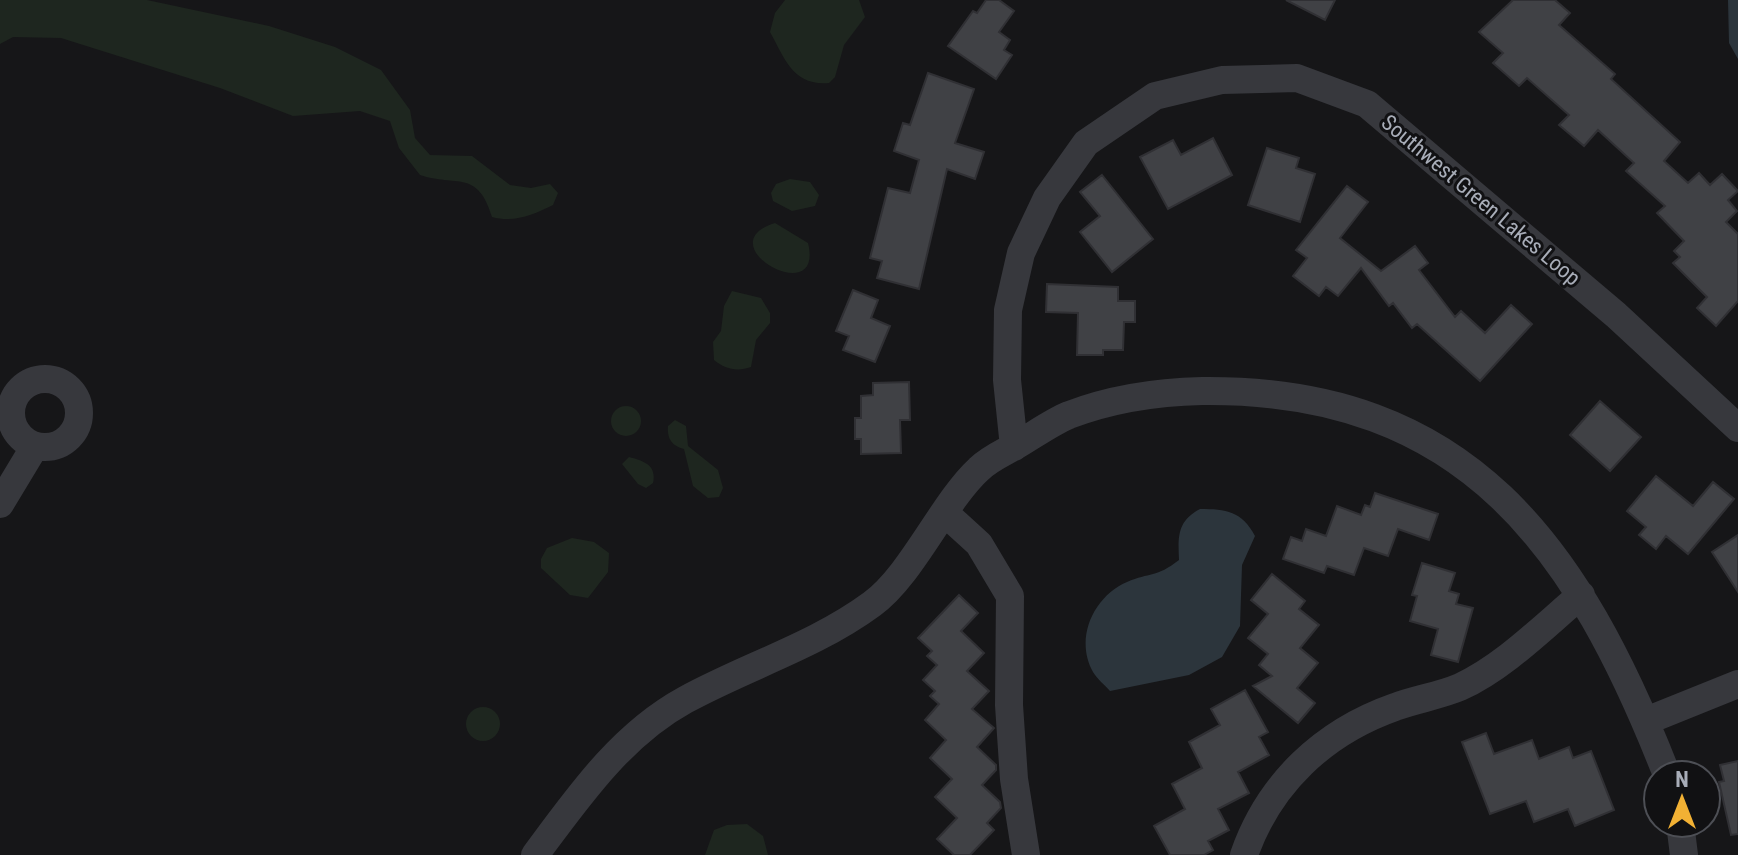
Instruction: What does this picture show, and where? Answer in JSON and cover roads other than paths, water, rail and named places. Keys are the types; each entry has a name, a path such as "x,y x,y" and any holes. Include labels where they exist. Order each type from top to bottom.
{"street":[{"name":"Southwest Green Lakes Loop","path":"1014,447 1007,380 1008,310 1021,253 1047,198 1086,143 1155,96 1222,80 1252,79 1297,78 1367,104 1604,305 1738,428"},
{"path":"535,855 606,761 683,701 833,629 876,602 979,469 1068,415 1161,392 1240,391 1316,400 1396,423 1477,474 1523,516 1581,595 1646,721 1661,759"},
{"path":"0,504 35,446"},
{"path":"946,514 979,544 1010,596 1009,705 1014,779 1026,855"},
{"path":"1244,855 1269,803 1301,763 1337,732 1397,706 1461,687 1494,666 1581,595"},
{"path":"1646,721 1738,684"}]}
